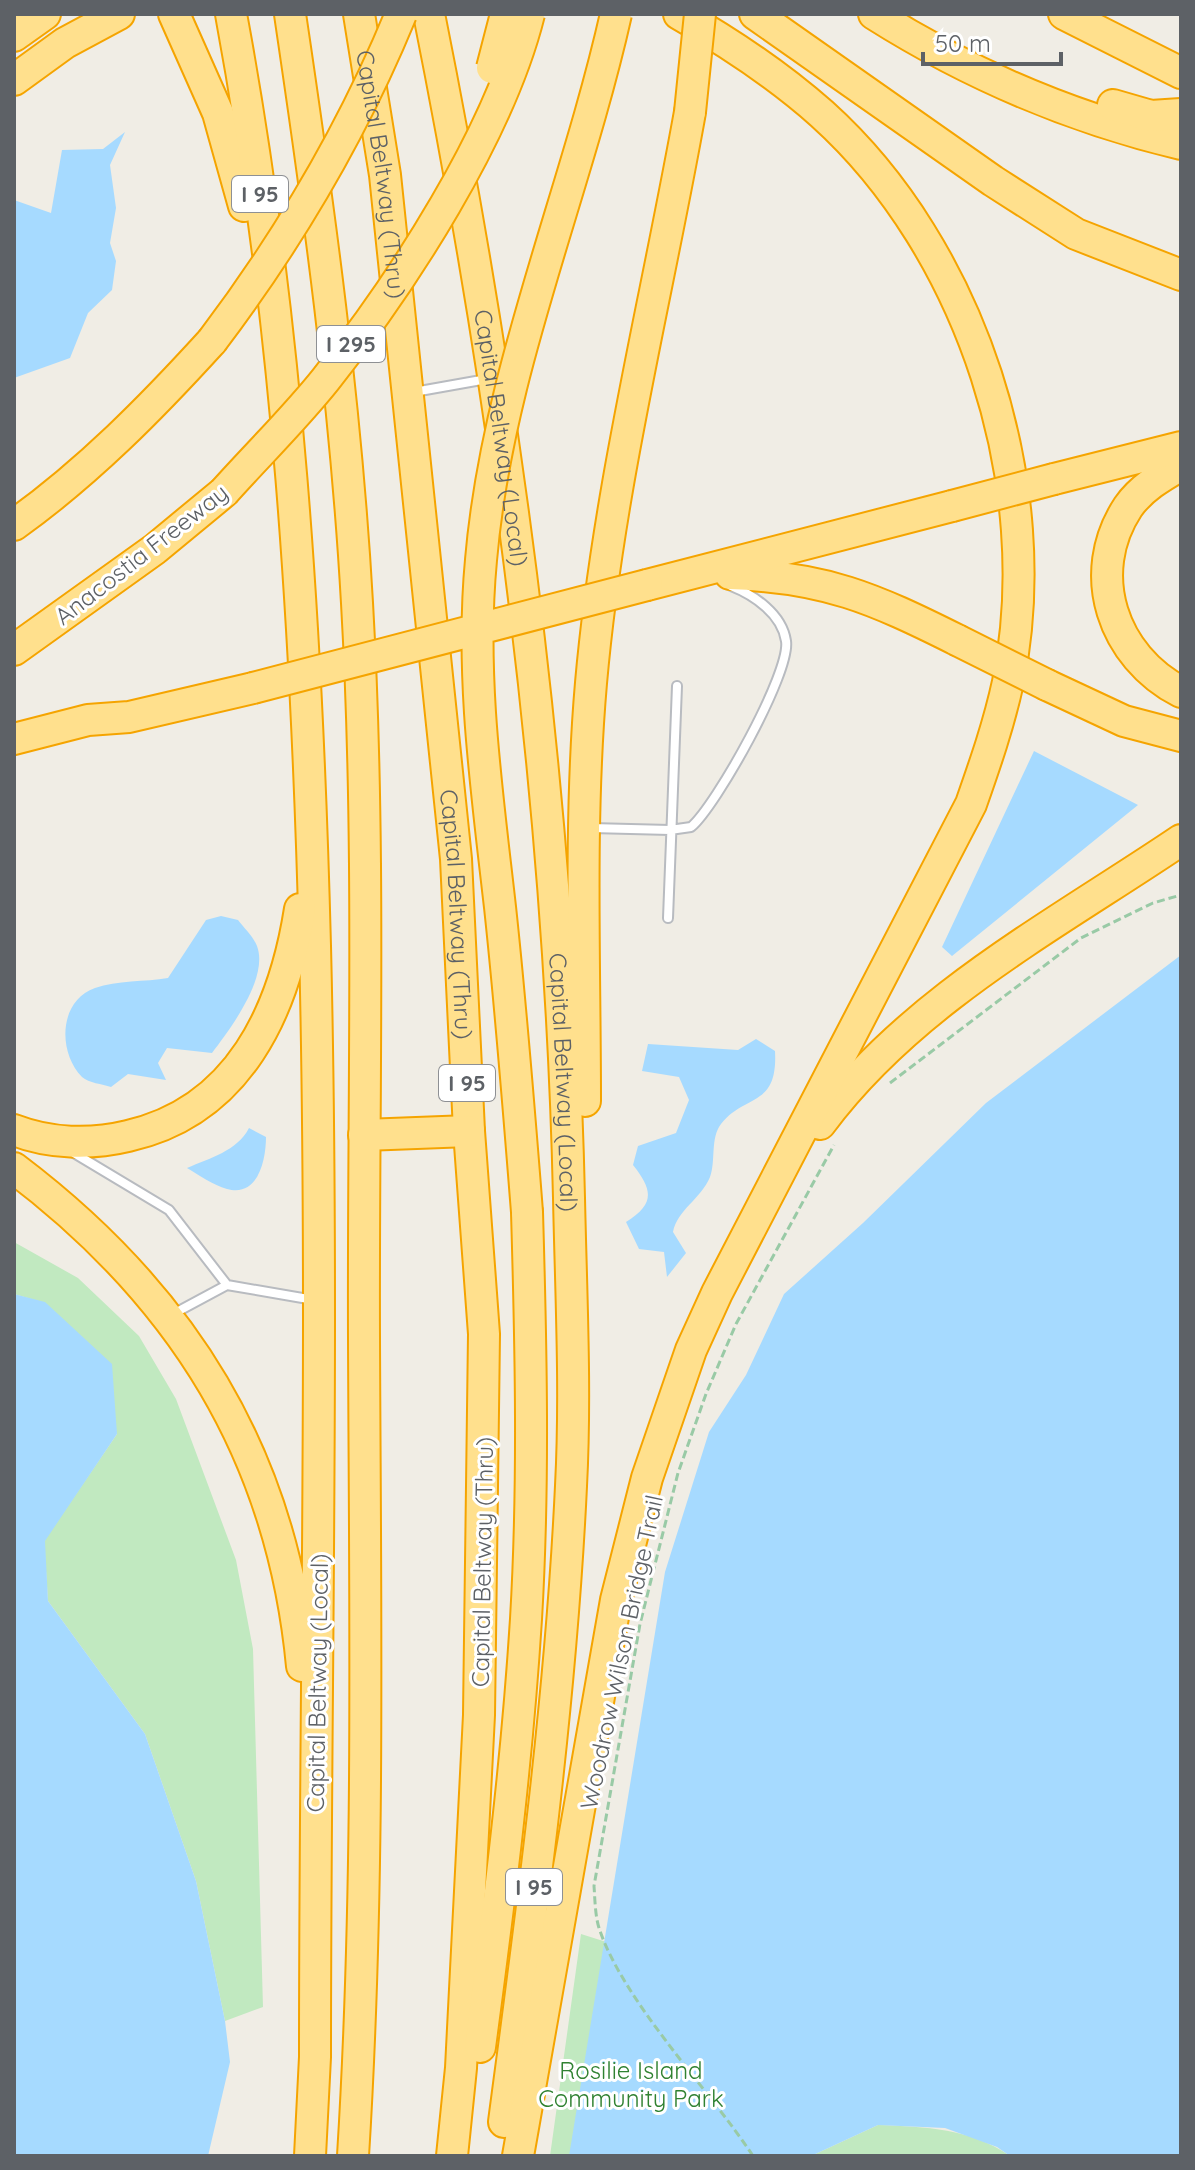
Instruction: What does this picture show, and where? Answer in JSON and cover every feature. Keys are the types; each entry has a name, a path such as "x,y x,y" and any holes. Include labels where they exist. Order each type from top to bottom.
{"highway":[{"path":"14,36 45,14"},
{"path":"14,80 65,43 119,14"},
{"name":"I 95","path":"290,14 318,202 341,406 357,604 364,867 363,1890 353,2156"},
{"name":"Capital Beltway (Thru)","path":"359,14 385,175 456,859 469,1131 484,1334 483,1503 471,1898 452,2156"},
{"path":"14,525 96,459 153,406 212,341 265,271 311,198 350,129 401,14"},
{"name":"Capital Beltway (Local)","path":"429,14 496,378 524,583 557,911 567,1128 572,1482 549,1761 500,2156"},
{"path":"459,180 506,14"},
{"path":"459,180 491,113 529,14"},
{"path":"462,2156 498,1914 516,1756 531,1487 527,1212 512,1023 481,738 476,650 481,560 506,404 583,145 616,14"},
{"path":"518,2156 630,1535 691,1350 971,804 993,742 1008,681 1017,614 1019,535 1009,460 991,387 962,309 920,236 869,164 823,115 738,48 679,14"},
{"path":"572,1482 582,1284 586,828 591,684 617,480 690,112 700,14"},
{"path":"755,14 1076,234 1181,275"},
{"path":"774,14 859,65 1052,199 1129,238 1181,257"},
{"path":"874,14 933,50 1046,102 1127,131 1181,144"},
{"path":"905,14 989,59 1048,83 1151,116 1181,114"},
{"path":"1064,14 1181,73"},
{"name":"Capital Beltway (Local)","path":"232,17 261,196 280,368 293,503 311,799 320,1301 315,2057 310,2156"},
{"path":"180,27 212,99 232,157 280,368"},
{"name":"Anacostia Freeway","path":"14,650 143,558 224,492 326,380 407,267 459,180"},
{"path":"712,578 952,506 1181,447"},
{"path":"1181,465 1151,482 1129,505 1115,532 1108,560 1106,593 1114,620 1129,650 1154,676 1181,692"},
{"path":"14,739 88,720 129,717 253,688 647,585 712,578 815,581 900,611 1124,721 1181,736"},
{"path":"14,753 90,733 129,717"},
{"path":"14,1130 48,1139 97,1141 159,1127 214,1095 247,1059 269,1022 290,967 303,891 311,799"},
{"path":"759,1216 837,1101 897,1037 932,1008 1181,840"},
{"path":"364,1135 469,1131"},
{"path":"14,1168 64,1206 122,1260 169,1317 211,1379 247,1447 269,1508 299,1631 315,1809"}],"lane":[{"path":"407,393 496,378"},
{"path":"586,828 670,830 691,827 716,797 778,680 786,654 786,640 780,624 748,592 712,578"},
{"path":"668,918 677,686"},
{"path":"48,1139 169,1210 227,1285"},
{"path":"169,1317 227,1285 320,1301"}],"path":[{"path":"889,1084 1081,938 1129,913 1181,895"},
{"name":"Woodrow Wilson Bridge Trail","path":"753,2156 655,2022 608,1949 596,1908 597,1860 659,1539 687,1446 730,1338 834,1144"}],"green space":[{"path":"14,1242 78,1278 139,1336 176,1399 236,1560 253,1649 263,2007 225,2021 196,1881 145,1734 48,1601 44,1541 117,1434 45,1303 14,1294"},
{"name":"Rosilie Island Community Park","path":"581,1934 619,1946 769,2156 550,2156"},
{"path":"878,2125 930,2128 963,2134 1010,2156 811,2156"}],"water":[{"path":"125,132 110,165 116,208 110,243 116,261 112,290 88,313 70,358 14,378 14,200 51,213 62,150 103,149"},
{"path":"1034,751 1138,805 952,956 942,947"},
{"path":"221,916 238,920 255,942 259,959 258,973 246,1002 212,1053 167,1048 158,1063 166,1080 128,1074 111,1087 82,1077 74,1067 66,1042 68,1016 74,1004 83,995 104,985 168,978 206,920"},
{"path":"1181,955 1181,2156 1010,2156 997,2147 945,2128 878,2125 811,2156 569,2156 665,1572 709,1432 746,1375 784,1294 863,1223 986,1103"},
{"path":"756,1039 775,1051 771,1082 766,1091 721,1124 714,1143 710,1177 675,1224 673,1232 686,1253 667,1277 664,1252 639,1249 626,1222 642,1209 648,1196 644,1182 633,1165 638,1146 676,1133 689,1100 679,1077 642,1071 648,1044 738,1050"},
{"path":"249,1128 266,1137 262,1165 247,1188 227,1189 187,1168 230,1148"},
{"path":"14,1294 45,1302 112,1364 117,1434 45,1541 48,1601 145,1734 196,1881 225,2021 230,2062 208,2156 14,2156"}]}
